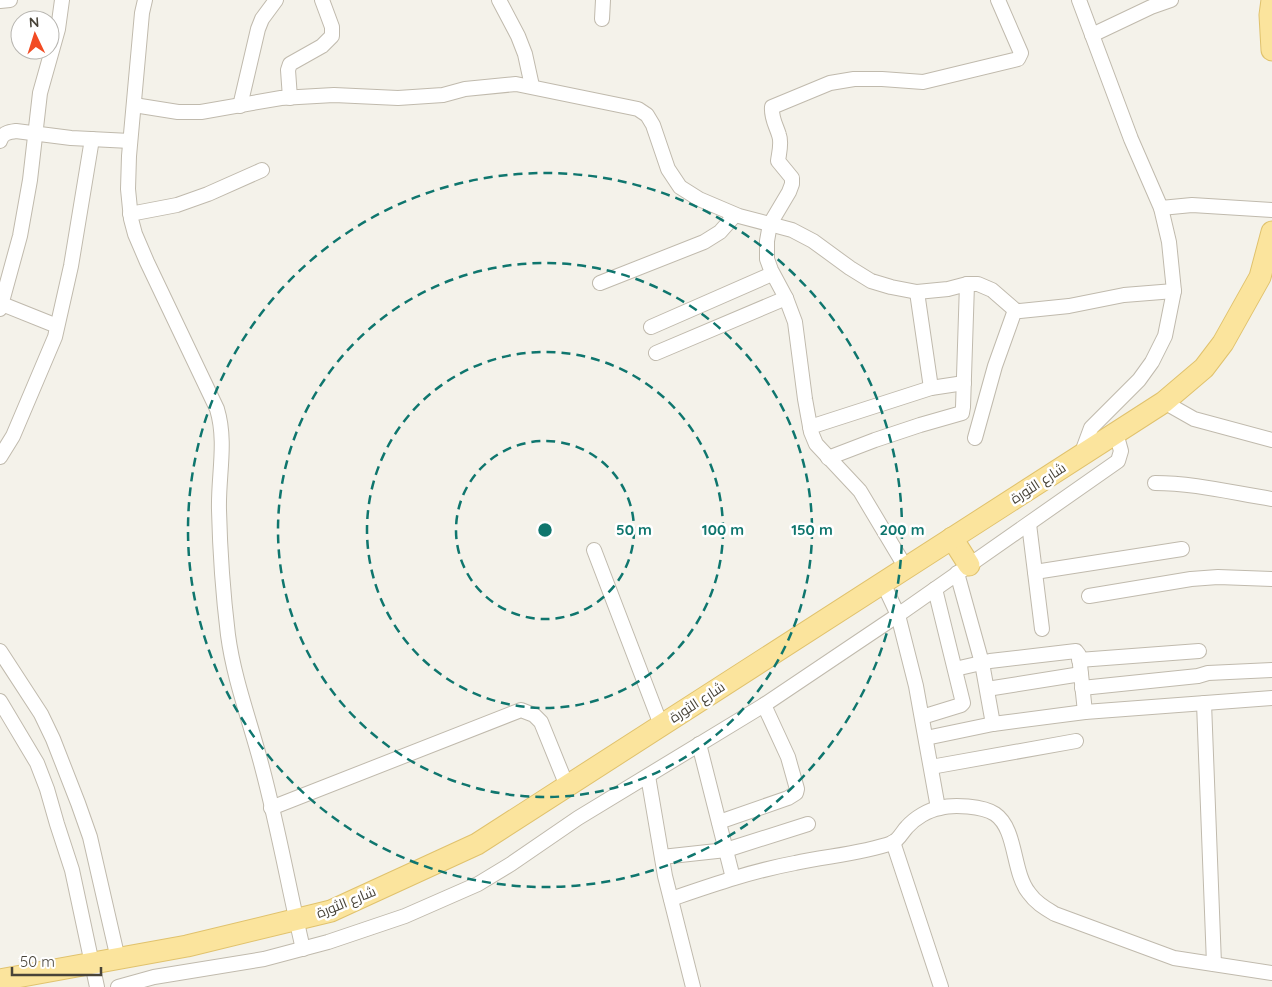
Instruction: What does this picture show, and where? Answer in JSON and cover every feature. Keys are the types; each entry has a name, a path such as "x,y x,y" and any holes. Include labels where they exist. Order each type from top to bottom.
{"main road":[{"path":"1272,0 1270,15 1272,50"},
{"name":"شارع الثورة","path":"0,980 186,946 331,911 477,844 1164,402 1204,368 1266,279 1272,232"},
{"path":"952,538 963,569"}],"street":[{"path":"0,1 10,0"},
{"path":"57,326 1,306 20,236 30,180 40,93 58,29 62,0"},
{"path":"145,0 142,13 130,141 128,188 130,214 134,234 221,422 223,437 219,511 228,637 263,769 303,949"},
{"path":"240,106 258,29 262,19 276,0"},
{"path":"290,98 288,70 290,64 294,60 314,52 331,39 332,36 332,27 322,0"},
{"path":"498,0 518,36 525,54 532,86"},
{"path":"602,19 603,0"},
{"path":"906,568 860,491 816,444 810,427 795,322 786,298 772,274 767,259 766,250 770,224 792,184 792,178 778,160 779,136 771,114 772,107 830,82 854,79 882,79 923,82 1018,59 1021,53 998,0"},
{"path":"1079,0 1132,139 1161,208 1169,242 1174,291 1164,336 1152,362 1139,380 1091,428 1082,455"},
{"path":"1092,35 1151,7 1171,0"},
{"path":"134,105 178,112 201,112 290,98 334,95 398,98 443,95 504,84 532,86 549,92 638,109 648,115 668,169 680,187 699,199 735,215 792,230 813,241 870,280 891,287 917,292 978,284 992,290 1016,310 1020,311 1069,306 1124,294 1174,291"},
{"path":"0,141 3,135 16,131 130,141"},
{"path":"0,457 13,436 55,337 71,266 92,139"},
{"path":"130,214 185,202 262,170"},
{"path":"1161,208 1192,205 1272,210"},
{"path":"600,283 704,242 720,232 735,215"},
{"path":"651,327 772,274"},
{"path":"828,458 911,428 962,414 967,284"},
{"path":"917,292 932,388"},
{"path":"656,353 786,298"},
{"path":"975,438 995,366 1016,310"},
{"path":"810,427 932,388 964,383"},
{"path":"1164,402 1194,419 1272,440"},
{"path":"118,987 154,977 264,959 328,942 405,916 478,884 578,818 764,705 1029,524 1118,461 1121,451 1116,433"},
{"path":"1155,483 1201,486 1272,499"},
{"path":"1029,524 1042,629"},
{"path":"1035,572 1182,549"},
{"path":"594,550 661,725"},
{"path":"963,569 993,724"},
{"path":"1089,596 1191,578 1272,579"},
{"path":"883,583 898,614 922,717 938,808"},
{"path":"922,717 962,704 935,588"},
{"path":"955,669 982,662 1074,650 1078,652 1085,712"},
{"path":"986,689 1081,674 1199,650"},
{"path":"0,651 41,714 78,803 90,837 118,959"},
{"path":"1081,674 1198,676 1208,673 1272,670"},
{"path":"926,738 993,724 1085,712 1272,698"},
{"path":"0,702 38,763 47,789 72,870 97,987"},
{"path":"1204,703 1214,964"},
{"path":"718,822 788,798 796,793 797,789 788,757 764,705"},
{"path":"271,808 521,710 534,715 541,722 567,786"},
{"path":"931,767 1076,741"},
{"path":"699,744 733,878"},
{"path":"648,776 662,857 693,987"},
{"path":"671,898 733,878 794,863 857,852 893,842 909,825 929,811 952,806 969,807 993,813 1002,819 1028,893 1042,906 1055,914 1174,958 1272,973"},
{"path":"662,857 726,850 808,824"},
{"path":"893,842 940,987"}]}
